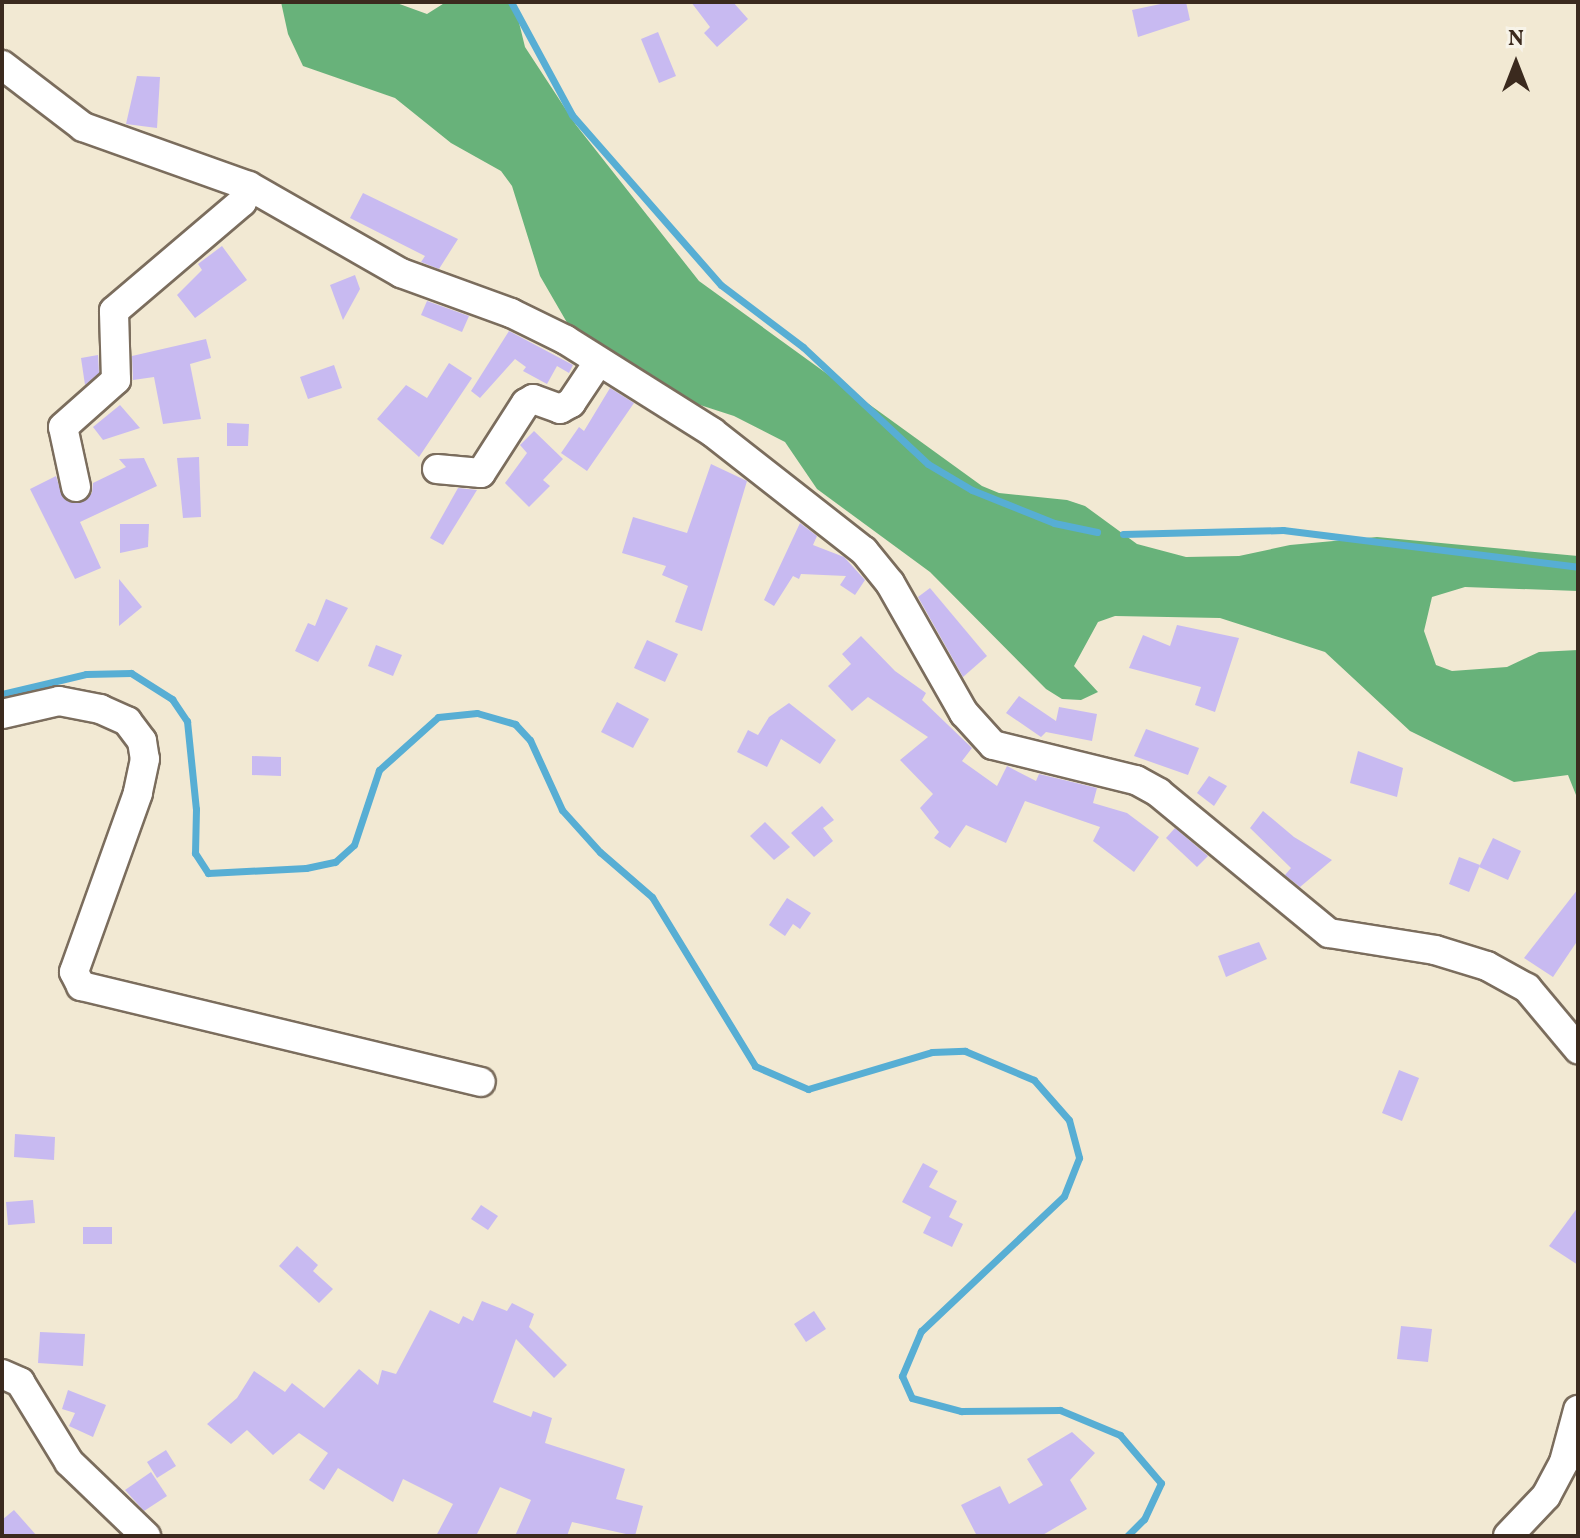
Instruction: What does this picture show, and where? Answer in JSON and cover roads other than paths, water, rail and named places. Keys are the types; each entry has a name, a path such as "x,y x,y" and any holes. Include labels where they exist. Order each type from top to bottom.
{"street":[{"path":"2,65 83,127 249,186 401,273 517,315 599,361 712,432 864,551 890,583 964,713 993,745 1136,780 1159,793 1329,933 1435,950 1487,966 1527,988 1578,1049"},
{"path":"76,487 63,427 116,380 114,311 242,202 249,186"},
{"path":"437,469 481,473 526,403 533,399 560,409 571,403 599,361"},
{"path":"2,714 26,705 72,703 118,715 142,741 145,759 138,793 74,972 81,986 481,1082"},
{"path":"2,1374 20,1382 69,1462 146,1536"},
{"path":"1508,1536 1546,1496 1564,1462 1578,1410"}],"waterway":[{"path":"511,2 572,115 721,285 803,347 928,464 972,490 1054,523 1097,532"},
{"path":"1123,534 1283,530 1578,567"},
{"path":"2,694 86,674 131,673 172,699 187,721 196,809 195,853 208,873 306,868 335,862 354,845 379,770 438,717 477,713 515,724 530,740 562,810 600,852 652,897 755,1066 808,1089 932,1052 965,1051 1034,1080 1069,1120 1079,1158 1064,1196 921,1331 902,1376 912,1398 961,1411 1060,1410 1120,1435 1161,1483 1144,1519 1127,1536"}]}
